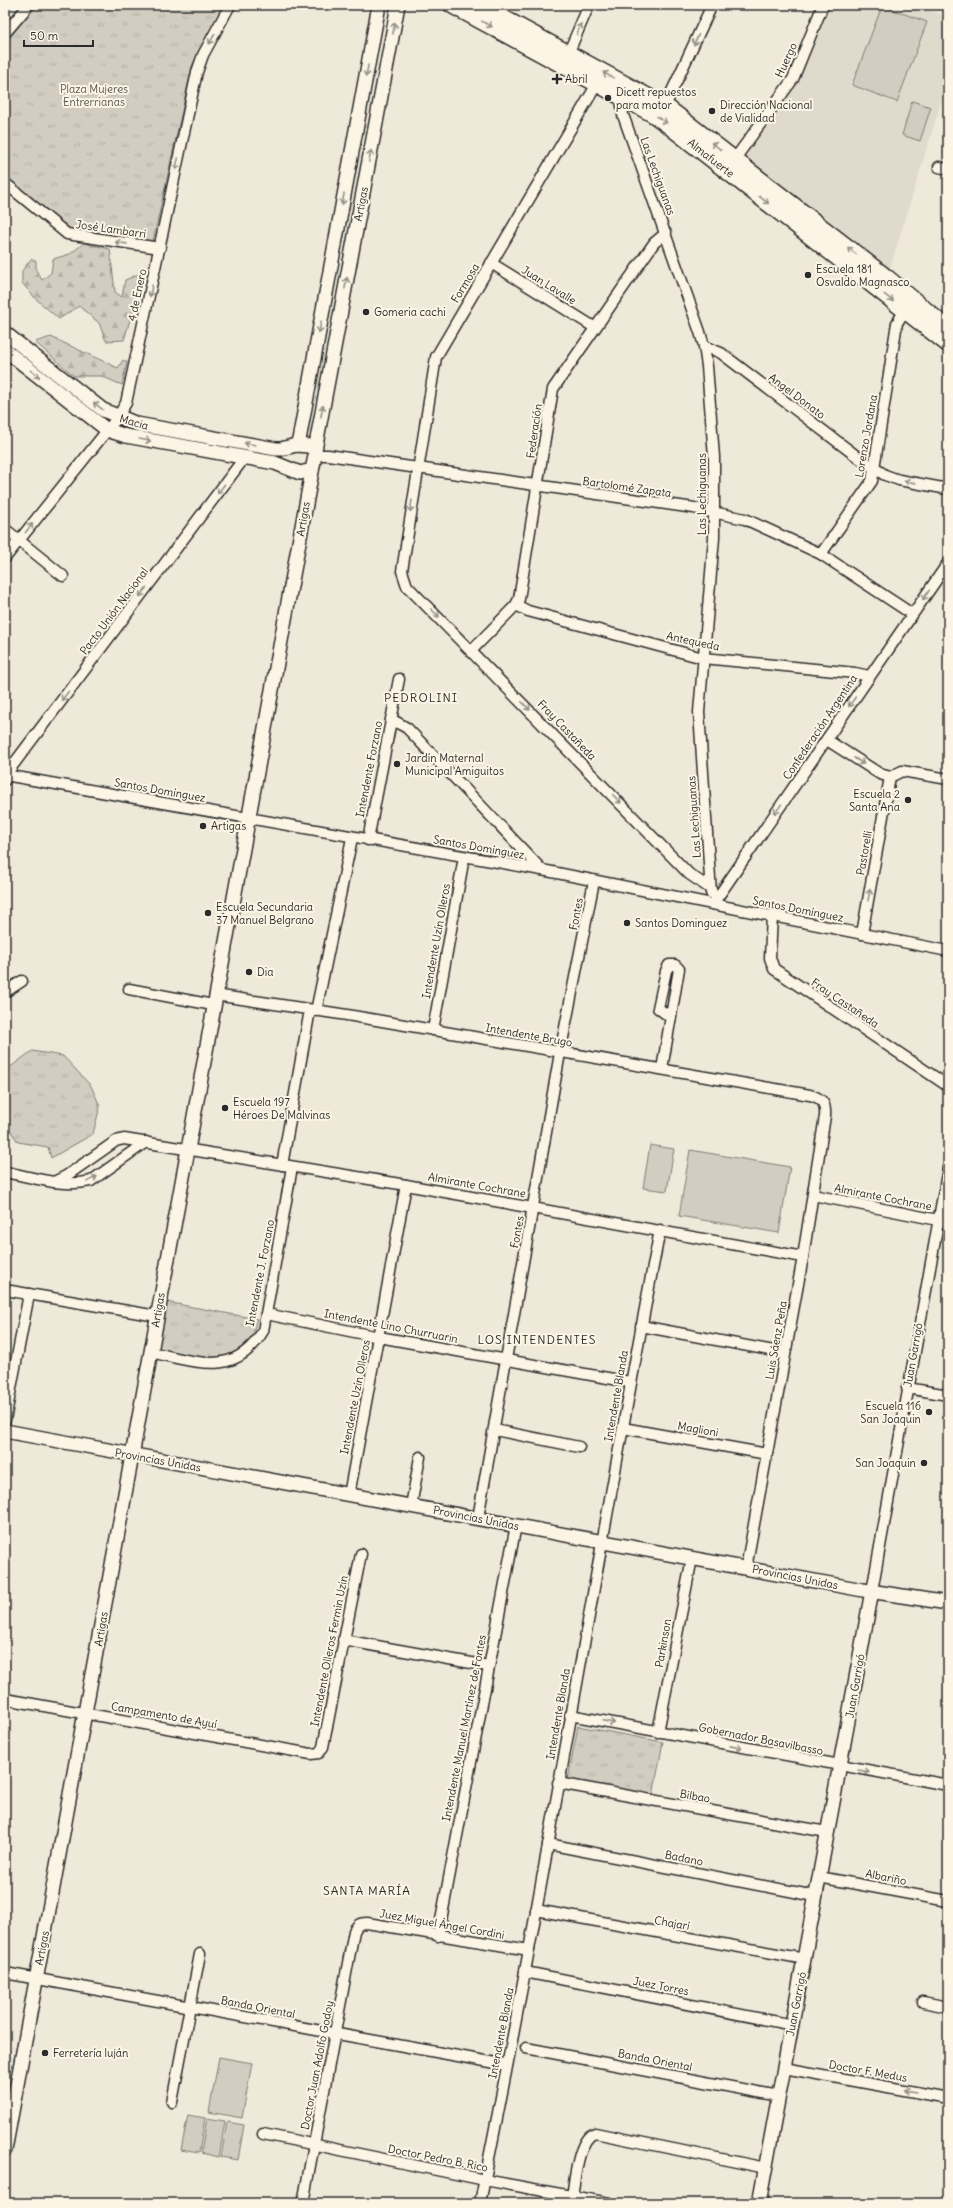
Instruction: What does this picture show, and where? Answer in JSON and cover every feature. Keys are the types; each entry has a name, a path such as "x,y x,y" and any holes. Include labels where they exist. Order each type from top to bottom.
{"main road":[{"name":"Almafuerte","path":"452,5 621,97 667,124 948,344"},
{"name":"Almafuerte","path":"479,5 665,106 887,278 948,328"}],"street":[{"path":"5,34 29,5"},
{"name":"4 de Enero","path":"5,558 117,418 126,403 199,64 230,5"},
{"name":"Artigas","path":"292,446 299,440 379,5"},
{"name":"Artigas","path":"315,452 398,5"},
{"path":"568,54 589,5"},
{"path":"665,106 712,5"},
{"name":"Huergo","path":"734,160 793,79 824,5"},
{"name":"Formosa","path":"407,586 404,580 402,564 436,357 597,84"},
{"name":"Las Lechiguanas","path":"621,97 624,115 704,346 714,457 715,512 699,712 713,904"},
{"name":"José Lambarri","path":"5,183 67,234 160,248"},
{"name":"Federación","path":"472,650 516,605 522,591 550,396 594,327 654,243 666,233"},
{"name":"Juan Lavalle","path":"491,263 594,327"},
{"name":"Lorenzo Jordana","path":"821,554 869,488 874,468 897,322 905,310"},
{"name":"Macia","path":"5,333 103,410 117,418 137,424 276,449 292,446"},
{"name":"Angel Donato","path":"704,346 721,353 885,475 900,480 948,489"},
{"name":"Macia","path":"5,350 107,430 126,436 275,463 285,468"},
{"path":"292,446 309,446 315,452 312,470 300,473 285,468 285,460 292,446"},
{"name":"Bartolomé Zapata","path":"315,452 538,487 715,512 745,519 821,554 912,614"},
{"name":"Pacto Unión Nacional","path":"6,777 244,457"},
{"name":"Artigas","path":"5,2150 86,1714 150,1352 312,470"},
{"path":"5,529 63,576"},
{"name":"Confederación Argentina","path":"713,904 948,563"},
{"name":"Fray Castañeda","path":"407,586 472,650 689,874 711,889"},
{"name":"Antequeda","path":"516,605 528,611 703,658 855,673 869,676"},
{"name":"Intendente Forzano","path":"368,840 399,679"},
{"path":"391,719 407,728 542,870"},
{"path":"827,740 880,774 890,777 902,771 948,779"},
{"name":"Santos Domínguez","path":"6,777 542,870 948,951"},
{"name":"Pastorelli","path":"862,934 890,777"},
{"name":"Intendente J. Forzano","path":"150,1352 210,1364 240,1357 252,1348 263,1331 287,1166 313,1010 352,838"},
{"name":"Intendente Uzín Olleros","path":"433,1030 464,857"},
{"name":"Fontes","path":"478,1518 495,1430 560,1053 594,881"},
{"name":"Fray Castañeda","path":"772,916 770,958 774,969 948,1086"},
{"path":"5,992 22,980"},
{"name":"Intendente Brugo","path":"129,989 214,1000 313,1010 814,1096 823,1102 826,1108 825,1116"},
{"path":"662,1069 670,1017"},
{"name":"Luis Sáenz Peña","path":"746,1568 803,1257 825,1116"},
{"name":"Almirante Cochrane","path":"54,1182 66,1176 120,1140 146,1142 534,1207 803,1257"},
{"path":"5,1172 54,1182 75,1184 91,1181 146,1142"},
{"name":"Juan Garrigó","path":"759,2203 872,1591 907,1388 943,1221 948,1168"},
{"name":"Intendente Uzín Olleros","path":"349,1494 406,1185"},
{"name":"Almirante Cochrane","path":"813,1195 943,1221"},
{"name":"Intendente Blanda","path":"480,2203 525,1972 630,1382 660,1230"},
{"path":"5,1290 157,1316"},
{"path":"5,1420 29,1294"},
{"name":"Intendente Lino Churruarin","path":"266,1314 379,1337 630,1382"},
{"path":"641,1326 785,1353"},
{"path":"907,1388 948,1395"},
{"name":"Maglioni","path":"623,1428 768,1454"},
{"path":"495,1430 579,1447"},
{"name":"Provincias Unidas","path":"5,1431 872,1591 948,1603"},
{"path":"412,1506 420,1457"},
{"name":"Intendente Manuel Martínez de Fontes","path":"438,1936 488,1666 516,1525"},
{"name":"Intendente Olleros Fermín Uzin","path":"319,1753 323,1747 361,1554"},
{"name":"Parkinson","path":"658,1732 692,1558"},
{"path":"344,1640 488,1666"},
{"name":"Campamento de Ayuí","path":"5,1699 311,1754 319,1753"},
{"name":"Gobernador Basavilbasso","path":"570,1714 658,1732 948,1785"},
{"name":"Bilbao","path":"558,1783 827,1832"},
{"name":"Badano","path":"548,1844 815,1896"},
{"name":"Albariño","path":"819,1877 948,1901"},
{"name":"Chajarí","path":"536,1910 805,1959"},
{"name":"Juez Miguel Ángel Cordini","path":"354,1931 361,1923 367,1923 529,1950"},
{"name":"Doctor Juan Adolfo Godoy","path":"303,2203 336,2034 354,1931"},
{"path":"172,2102 200,1954"},
{"name":"Juez Torres","path":"525,1972 792,2025"},
{"name":"Banda Oriental","path":"5,1973 507,2065"},
{"path":"923,2002 948,2007"},
{"name":"Banda Oriental","path":"526,2048 779,2096"},
{"name":"Doctor F. Medus","path":"784,2068 948,2098"},
{"path":"572,2196 583,2143 590,2135 595,2133 766,2168"},
{"name":"Doctor Pedro B. Rico","path":"263,2134 485,2180 609,2203"}],"shaded area":[{"path":"823,5 915,5 948,17 948,80 887,278 734,160 793,79"}],"green space":[{"name":"Plaza Mujeres Entrerrianas","path":"37,5 224,5 192,66 153,241 145,242 73,231 5,177 5,43"},
{"path":"882,6 927,22 897,102 852,85"},
{"path":"912,101 931,107 920,141 902,135"},
{"path":"84,243 110,249 115,292 122,297 125,280 139,274 141,283 124,340 106,341 99,323 79,306 59,319 36,299 22,283 22,271 31,259 36,261 36,270 42,280 51,273 53,259 70,254"},
{"path":"51,337 118,368 123,360 127,362 122,385 101,376 74,376 35,342"},
{"path":"32,1051 63,1056 91,1086 100,1106 93,1134 51,1158 48,1147 18,1142 5,1123 5,1071"},
{"path":"650,1145 674,1149 667,1191 643,1188"},
{"path":"690,1150 790,1167 779,1233 679,1216"},
{"path":"166,1302 257,1319 251,1340 244,1349 234,1354 221,1357 194,1356 158,1349"},
{"path":"578,1726 663,1742 653,1796 568,1779"},
{"path":"219,2057 252,2063 242,2118 209,2112"},
{"path":"188,2115 205,2118 199,2153 181,2150"},
{"path":"207,2118 225,2121 219,2157 201,2153"},
{"path":"227,2122 244,2125 238,2160 221,2157"}],"place":[{"name":"Abril","path":"557,79"},
{"name":"Dicett repuestos para motor","path":"608,98"},
{"name":"Dirección Nacional de Vialidad","path":"712,111"},
{"name":"Escuela 181 Osvaldo Magnasco","path":"808,275"},
{"name":"Gomeria cachi","path":"366,312"},
{"name":"Jardín Maternal Municipal Amiguitos","path":"397,764"},
{"name":"Escuela 2 Santa Ana","path":"908,800"},
{"name":"Artigas","path":"203,826"},
{"name":"Escuela Secundaria 37 Manuel Belgrano","path":"208,913"},
{"name":"Santos Dominguez","path":"627,923"},
{"name":"Dia","path":"249,972"},
{"name":"Escuela 197 Héroes De Malvinas","path":"225,1108"},
{"name":"Escuela 116 San Joaquin","path":"929,1412"},
{"name":"San Joaquin","path":"924,1463"},
{"name":"Ferretería luján","path":"45,2053"}],"district":[{"name":"PEDROLINI","path":"421,698"},
{"name":"LOS INTENDENTES","path":"537,1340"},
{"name":"SANTA MARÍA","path":"367,1891"}]}
